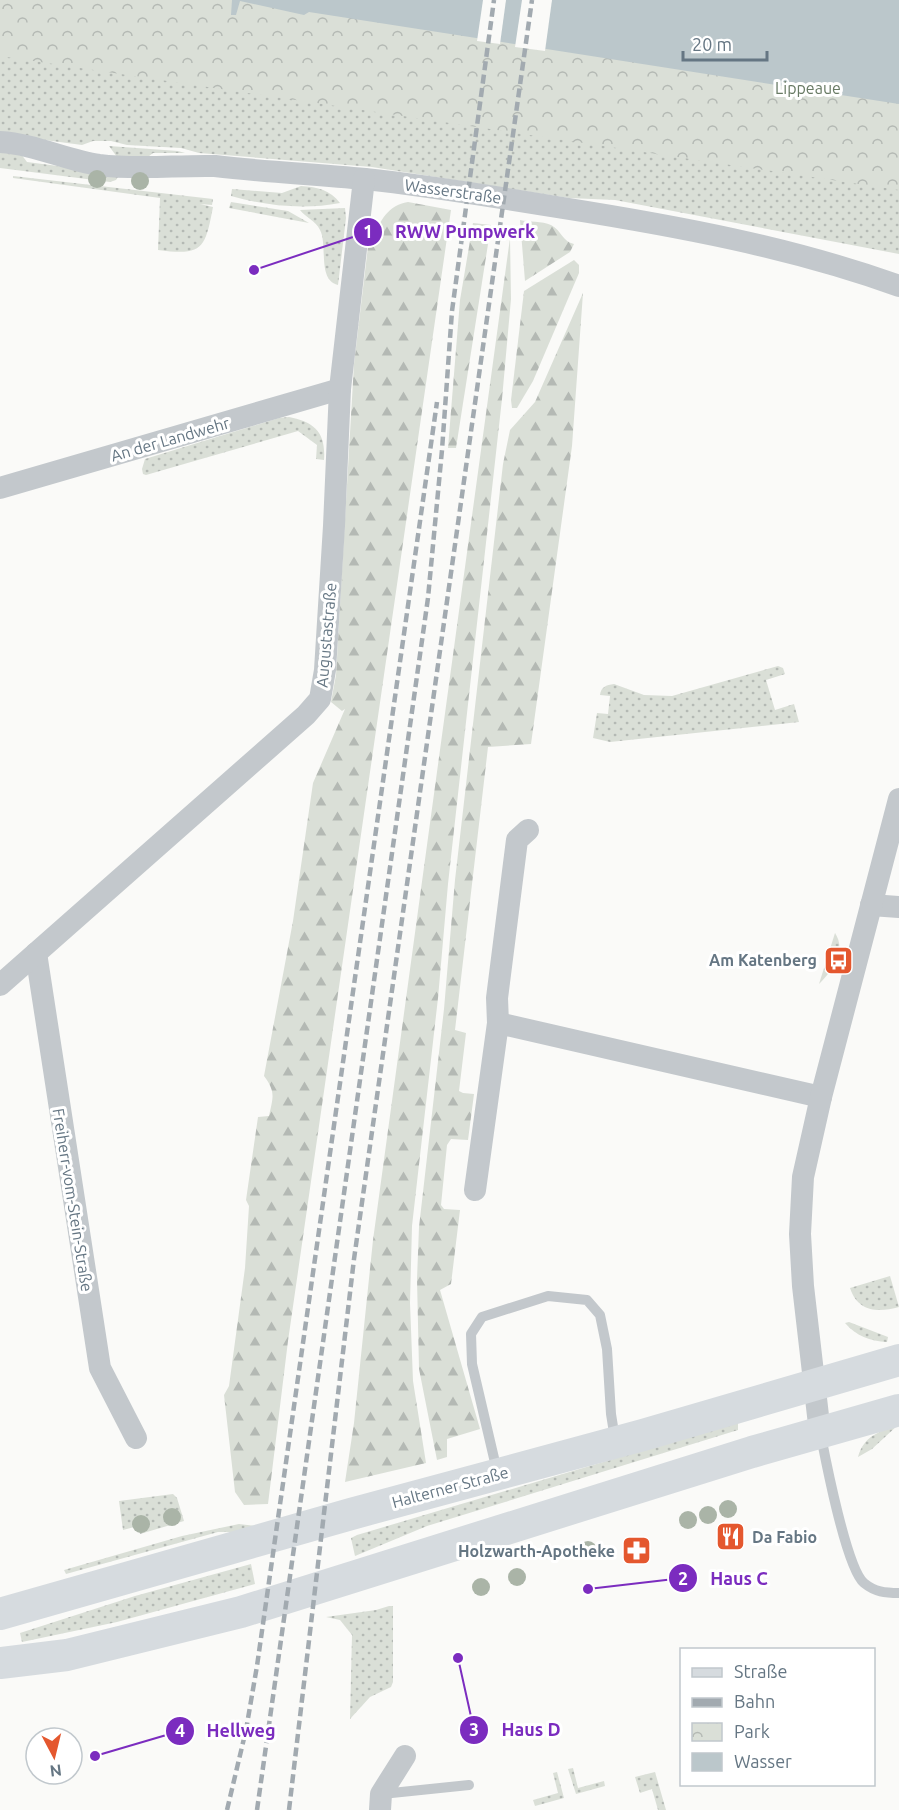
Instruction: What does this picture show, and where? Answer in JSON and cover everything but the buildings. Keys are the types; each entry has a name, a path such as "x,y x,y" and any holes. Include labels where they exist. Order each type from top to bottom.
{"main road":[{"name":"Halterner Straße","path":"0,1614 616,1442 899,1360"},
{"path":"0,1663 67,1655 241,1612 414,1556 899,1410"}],"street":[{"name":"Wasserstraße","path":"0,142 16,143 99,165 144,168 207,166 364,179 440,188 610,215 717,235 811,258 899,286"},
{"name":"Augustastraße","path":"0,985 306,715 320,699 334,526 340,389 364,179"},
{"name":"An der Landwehr","path":"0,488 340,389"},
{"path":"820,1432 803,1286 800,1234 803,1177 821,1097 899,798"},
{"path":"475,1190 498,1023 496,998 517,840 528,830"},
{"path":"871,905 899,907"},
{"name":"Freiherr-vom-Stein-Straße","path":"36,953 100,1368 136,1438"},
{"path":"498,1023 821,1097"},
{"path":"381,1802 405,1756"}],"lane":[{"path":"498,1474 493,1461 472,1364 471,1334 482,1317 548,1296 587,1300 600,1315 607,1349 611,1414 616,1442"},
{"path":"820,1432 828,1474 852,1565 862,1582 880,1593 899,1593"},
{"path":"381,1802 470,1785"}],"green space":[{"path":"0,0 899,104 899,254 615,200 569,198 372,167 199,153 181,148 127,145 111,141 93,141 82,145 0,134"},
{"name":"Lippeaue","path":"0,0 899,0 899,190 0,56"},
{"path":"109,146 185,153 153,153 144,160 117,157"},
{"path":"0,152 21,154 27,162 120,174 116,180 110,182 0,168"},
{"path":"13,176 213,199 212,205 200,204 213,207 204,241 199,246 184,252 158,250 160,198 13,178"},
{"path":"301,186 323,190 340,203 285,206 231,196 232,189 282,193"},
{"path":"231,202 288,211 309,223 229,208"},
{"path":"408,202 451,210 288,1341 268,1504 244,1505 235,1492 224,1395 229,1386 245,1268 249,1206 246,1200 258,1117 269,1116 272,1104 272,1091 264,1076 293,921 313,783 345,709 342,711 331,702 336,675 354,364 369,238 373,238 390,210"},
{"path":"345,208 346,218 338,285 327,276 320,230 300,210"},
{"path":"520,220 551,225 567,241 574,244 570,252 525,281"},
{"path":"473,223 491,225 456,448 448,448 460,300"},
{"path":"510,238 511,299 502,399 412,1226 410,1303 413,1381 426,1463 345,1482 354,1423 373,1240"},
{"path":"574,260 579,265 579,273 533,381 517,408 512,408 511,400 524,291"},
{"path":"583,293 572,446 531,744 488,747 455,1030 466,1033 459,1091 474,1094 468,1140 451,1139 447,1145 441,1205 444,1209 460,1210 451,1284 440,1290 480,1429 447,1439 447,1457 437,1460 419,1369 417,1279 419,1227 444,1009 455,880 503,464 510,430 535,402"},
{"path":"289,417 306,422 317,430 323,443 324,460 316,459 317,445 298,431 143,474 145,459 279,418"},
{"path":"778,666 783,668 785,674 766,680 775,710 794,704 799,722 610,742 593,738 597,713 608,714 610,696 600,695 601,690 606,686 614,684 644,695 672,696"},
{"path":"835,933 839,954 829,973 819,984"},
{"path":"890,1276 899,1307 884,1310 870,1309 858,1302 850,1288"},
{"path":"849,1322 888,1337 887,1342 869,1339 859,1334 845,1323"},
{"path":"738,1422 738,1430 427,1526 355,1556 351,1538 357,1535"},
{"path":"898,1425 872,1449 858,1457 868,1439"},
{"path":"173,1494 177,1498 184,1521 140,1534 138,1526 123,1530 119,1501"},
{"path":"239,1524 264,1527 236,1532 218,1532 66,1574 64,1570 182,1536"},
{"path":"251,1564 255,1584 117,1622 22,1642 20,1633 135,1596"},
{"path":"393,1606 393,1682 391,1687 370,1697 350,1719 352,1635 340,1620 326,1617"},
{"path":"573,1768 578,1788 604,1781 605,1786 576,1794 568,1769"},
{"path":"557,1772 564,1798 535,1806 533,1800 558,1793 553,1773"},
{"path":"655,1772 666,1810 658,1810 652,1789 640,1793 635,1777"}],"water":[{"path":"232,0 899,0 899,104 309,12 304,15 240,1 236,15 231,15"}],"pier":[{"path":"483,0 506,0 500,44 477,41"},
{"path":"522,0 552,0 545,51 515,47"}],"railway":[{"path":"257,1810 428,598 452,311 494,0"},
{"path":"289,1810 354,1259 532,0"},
{"path":"227,1810 246,1730 257,1666 437,402"}],"place":[{"name":"RWW Pumpwerk","path":"254,270"},
{"name":"Am Katenberg","path":"838,960"},
{"name":"Da Fabio","path":"731,1537"},
{"name":"Holzwarth-Apotheke","path":"636,1551"},
{"name":"Haus C","path":"588,1589"},
{"name":"Haus D","path":"458,1658"},
{"name":"Hellweg","path":"95,1756"}]}
